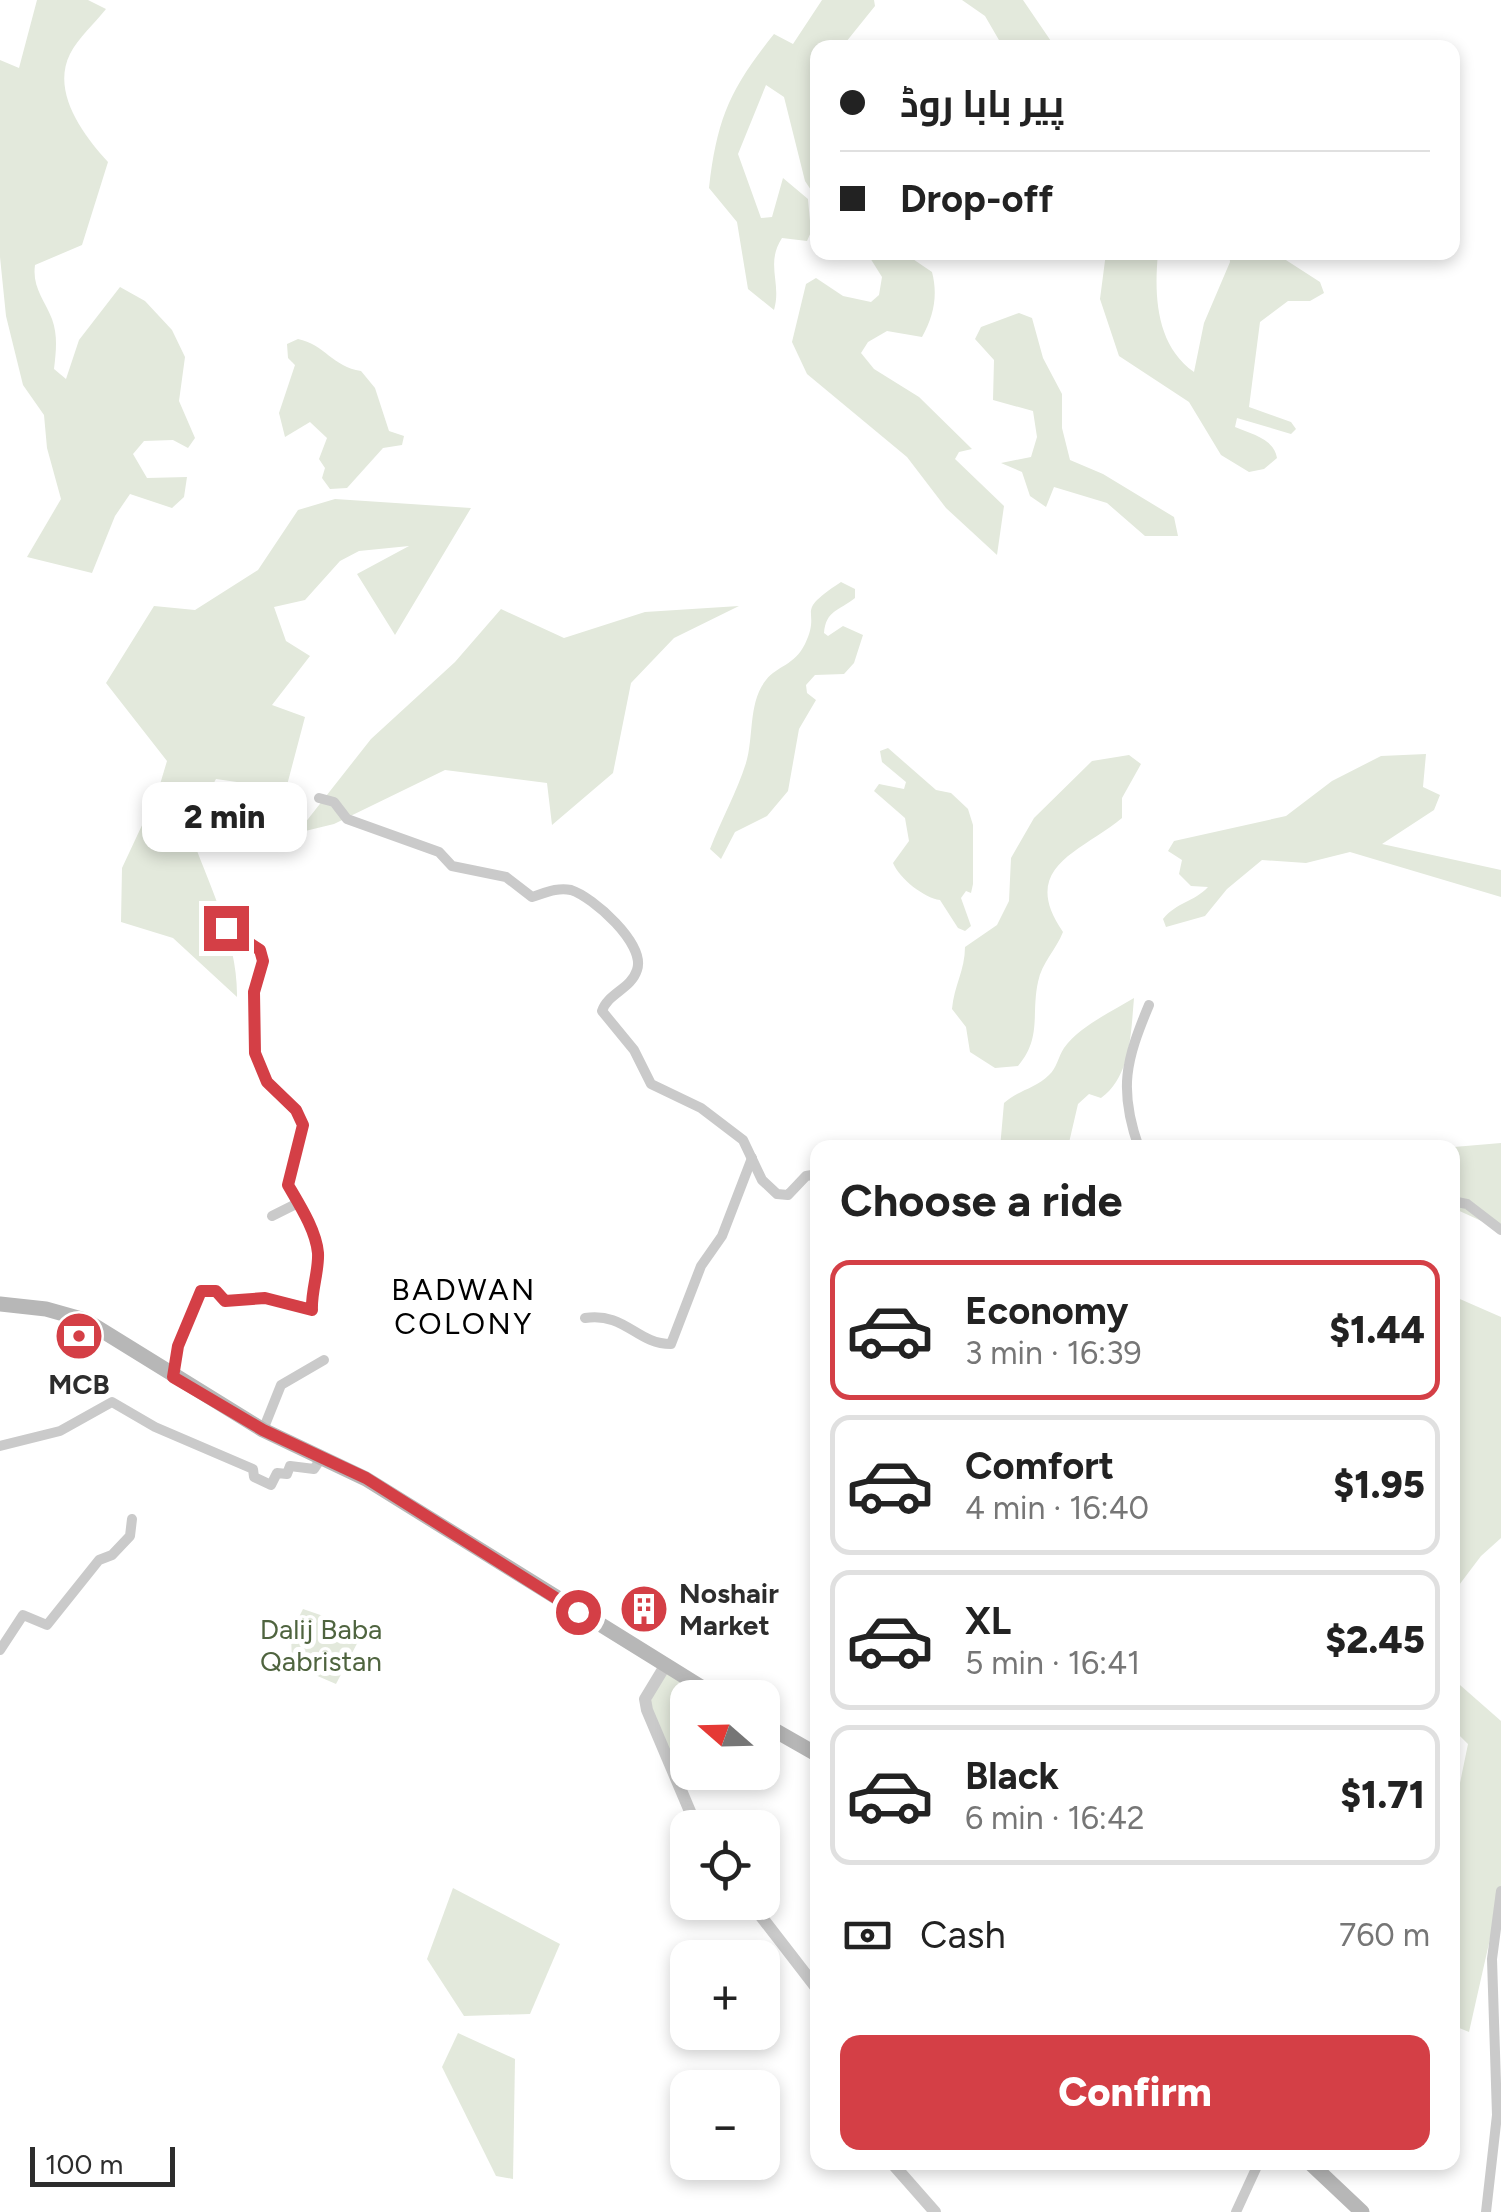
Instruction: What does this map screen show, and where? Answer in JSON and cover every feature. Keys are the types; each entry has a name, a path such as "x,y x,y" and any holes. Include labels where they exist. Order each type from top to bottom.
{"main road":[{"path":"0,1304 46,1309 85,1320 263,1430 366,1478 690,1680"},
{"path":"780,1733 810,1750"},
{"path":"1317,2170 1362,2212"}],"street":[{"path":"319,798 334,802 348,819 440,852 452,866 506,878 532,897 559,889 582,895 630,936 636,947 637,970 630,982 607,1000 602,1012 634,1050 644,1077 716,1118 743,1140 762,1180 777,1194 793,1192 810,1175"},
{"path":"173,1377 178,1346 201,1291 216,1291 225,1301 265,1298 312,1310 318,1252 288,1185 303,1125 296,1110 267,1082 255,1053 254,992 263,961 260,950 216,922"},
{"path":"1136,1140 1124,1075 1149,1005"},
{"path":"585,1318 616,1318 654,1342 671,1344 701,1266 722,1236 752,1158"},
{"path":"272,1216 298,1202"},
{"path":"1460,1202 1468,1204 1501,1230"},
{"path":"263,1430 281,1385 324,1360"},
{"path":"0,1446 60,1431 112,1402 155,1428 253,1469 254,1478 271,1486 277,1472 288,1474 290,1466 314,1469 322,1457"},
{"path":"0,1650 23,1615 47,1625 99,1560 112,1555 130,1536 132,1519"},
{"path":"666,1666 645,1699 690,1810"},
{"path":"1486,2212 1497,2115 1492,1959 1501,1891"},
{"path":"764,1920 810,1980"},
{"path":"898,2170 935,2212"},
{"path":"1236,2212 1255,2170"}],"green space":[{"path":"37,0 88,0 106,9 70,54 64,83 72,112 108,162 82,245 35,265 37,286 55,331 54,369 66,379 79,340 120,287 145,301 172,330 185,357 179,401 195,438 188,448 173,440 144,441 133,454 147,478 187,477 184,497 172,508 130,494 115,516 92,573 27,557 61,499 47,448 44,415 23,385 6,316 0,257 0,60 19,68"},
{"path":"822,0 874,0 875,6 848,40 810,40 810,188 784,97 766,85 738,154 761,218 772,217 783,178 808,199 807,241 782,238 777,247 774,310 748,289 737,222 709,188 721,123 736,88 774,34 793,44"},
{"path":"962,0 1023,0 1050,40 999,40 985,16"},
{"path":"871,260 914,260 932,272 934,305 922,337 887,331 868,342 861,353 874,369 919,397 972,449 959,452 955,459 1004,506 997,555 946,508 907,457 807,374 792,342 806,284 816,278 843,296 871,302 879,295 882,277"},
{"path":"1105,260 1158,260 1158,302 1165,334 1181,361 1194,372 1204,323 1230,260 1286,260 1320,282 1324,293 1310,301 1288,301 1260,322 1249,407 1291,422 1296,429 1291,434 1237,418 1235,427 1272,446 1277,458 1264,469 1249,472 1221,455 1189,402 1119,356 1100,299"},
{"path":"1019,313 1032,318 1043,358 1062,394 1062,428 1070,460 1103,474 1174,517 1178,536 1145,536 1107,503 1054,487 1046,507 1030,496 1022,472 1001,463 1031,457 1037,437 1033,411 993,400 994,360 975,339 981,327"},
{"path":"298,339 361,371 375,388 389,431 404,436 402,445 383,448 347,488 330,489 322,478 325,468 319,459 327,438 310,422 285,437 279,413 295,365 288,358 287,344"},
{"path":"335,499 471,508 395,635 357,574 409,546 359,551 340,561 305,600 274,607 286,641 310,656 272,705 305,717 286,789 216,779 189,829 233,954 237,997 173,938 121,922 122,868 158,791 167,761 106,683 154,606 195,610 258,570 298,510"},
{"path":"841,582 855,589 855,598 830,615 824,633 828,636 843,626 863,635 854,663 844,674 815,675 806,685 807,693 816,700 799,729 788,791 767,816 735,832 721,859 710,849 746,763 760,689 801,651 810,632 812,606"},
{"path":"739,606 674,638 631,683 613,773 552,825 547,783 445,770 334,824 297,833 371,739 455,662 501,609 564,638 645,612"},
{"path":"888,748 936,790 951,793 968,809 973,825 973,884 971,893 966,891 961,898 971,926 965,931 958,928 940,900 913,886 893,863 909,841 905,818 874,791 879,784 904,789 906,782 882,762 880,751"},
{"path":"1426,754 1423,787 1440,795 1434,810 1382,844 1501,870 1501,897 1350,852 1306,863 1262,860 1227,889 1205,916 1166,927 1163,919 1168,913 1208,887 1191,886 1179,874 1182,860 1168,851 1174,841 1286,816 1332,781 1381,756"},
{"path":"1129,755 1141,764 1122,798 1122,818 1073,852 1051,876 1047,892 1063,932 1040,975 1033,1036 1018,1066 995,1068 970,1052 966,1027 952,1009 965,947 997,925 1009,901 1011,858 1034,818 1092,761"},
{"path":"1134,998 1128,1052 1111,1089 1101,1098 1089,1094 1078,1104 1070,1140 1001,1140 1004,1103 1049,1075 1064,1048 1096,1020"},
{"path":"1501,1143 1501,1230 1460,1211 1460,1146"},
{"path":"1460,1299 1501,1317 1501,1538 1460,1584"},
{"name":"Dalij Baba Qabristan","path":"303,1609 364,1630 336,1684 292,1665 291,1633"},
{"path":"665,1666 689,1680 670,1680 670,1759 647,1710"},
{"path":"1460,1685 1501,1721 1501,1890 1469,2032 1460,2028 1460,1783 1468,1744 1460,1736"},
{"path":"453,1888 560,1944 530,2014 464,2016 427,1959"},
{"path":"458,2033 515,2059 513,2179 496,2176 442,2067"}],"place":[{"name":"MCB","path":"79,1336"},
{"name":"Noshair Market","path":"644,1609"}],"district":[{"name":"BADWAN COLONY","path":"464,1306"}],"route":[{"path":"226,928 260,950 263,961 254,992 255,1053 267,1082 296,1110 303,1125 288,1185 318,1252 312,1310 265,1298 225,1301 216,1291 201,1291 194,1299 178,1346 173,1377 263,1430 366,1478 578,1612"}]}
